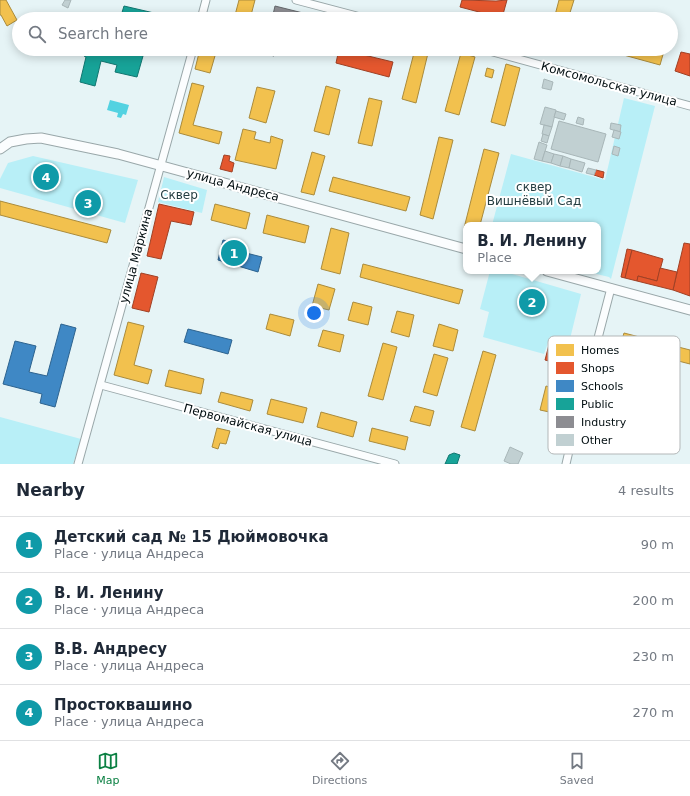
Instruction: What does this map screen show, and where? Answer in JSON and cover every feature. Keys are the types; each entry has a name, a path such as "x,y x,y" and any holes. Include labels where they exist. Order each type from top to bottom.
{"street":[{"path":"203,12 206,0"},
{"path":"296,0 341,12"},
{"name":"улица Маркина","path":"78,464 101,386 160,165 191,56"},
{"name":"Комсомольская улица","path":"508,56 690,106"},
{"name":"улица Андреса","path":"0,149 10,142 41,138 118,154 463,248"},
{"path":"558,274 690,310"},
{"path":"599,336 611,288"},
{"name":"Первомайская улица","path":"101,386 394,464"},
{"path":"566,464 568,454"}],"green space":[{"name":"сквер Вишнёвый Сад","path":"624,98 655,106 611,279 609,277 596,274 601,274 601,222 493,222 511,154 605,180"},
{"name":"Сквер","path":"33,156 138,180 125,223 0,188 0,179 8,163"},
{"name":"Сквер","path":"164,177 207,190 202,213 158,202"},
{"path":"489,274 512,274 581,294 571,336 548,336 548,343 544,354 483,337 489,312 480,309"},
{"path":"0,417 81,439 73,464 0,464"}],"water":[{"path":"110,100 129,105 126,115 123,114 121,118 117,117 118,113 107,110"}],"building: Homes":[{"path":"0,0 6,0 13,12 12,23 7,26 0,15"},
{"path":"239,0 255,0 252,12 236,12"},
{"path":"559,0 574,0 570,12 556,12"},
{"path":"198,56 215,56 210,73 195,69"},
{"path":"413,56 427,56 416,103 402,99"},
{"path":"460,56 475,57 459,115 445,111"},
{"path":"627,56 663,56 660,65"},
{"path":"506,64 520,68 505,126 491,122"},
{"path":"487,68 494,70 492,78 485,76"},
{"path":"192,83 204,86 193,125 222,132 219,144 179,133"},
{"path":"326,86 340,90 329,135 314,131"},
{"path":"257,87 275,91 266,123 249,118"},
{"path":"369,98 382,101 372,146 358,143"},
{"path":"243,129 256,132 254,139 270,143 271,136 283,140 276,169 235,160"},
{"path":"439,137 453,140 433,219 420,215"},
{"path":"484,149 499,153 481,222 466,222"},
{"path":"312,152 325,156 314,195 301,192"},
{"path":"333,177 410,197 406,211 329,191"},
{"path":"0,201 111,230 107,243 0,215"},
{"path":"215,204 250,213 246,229 211,220"},
{"path":"267,215 309,226 305,243 263,233"},
{"path":"331,228 349,233 340,274 321,269"},
{"path":"363,264 463,290 459,304 360,277"},
{"path":"318,284 335,289 329,310 312,306"},
{"path":"353,302 372,307 368,325 348,320"},
{"path":"397,311 414,315 409,337 391,332"},
{"path":"270,314 294,320 290,336 266,329"},
{"path":"128,322 144,326 134,365 152,370 148,384 114,375"},
{"path":"439,324 458,330 453,351 433,346"},
{"path":"323,330 344,335 340,352 318,346"},
{"path":"624,333 636,336 623,336"},
{"path":"383,343 397,347 383,400 368,396"},
{"path":"680,347 690,350 690,364 680,361"},
{"path":"483,351 496,355 475,431 461,427"},
{"path":"434,354 448,358 437,396 423,392"},
{"path":"169,370 204,379 201,394 165,386"},
{"path":"546,386 548,387 548,412 540,410"},
{"path":"221,392 253,400 250,411 218,402"},
{"path":"271,399 307,408 303,423 267,414"},
{"path":"415,406 434,411 430,426 410,421"},
{"path":"321,412 357,422 353,437 317,427"},
{"path":"217,428 230,431 226,444 220,443 218,449 212,447"},
{"path":"372,428 408,437 405,450 369,441"}],"building: Shops":[{"path":"462,0 507,0 504,12 479,12 460,7"},
{"path":"681,52 690,54 690,76 675,71"},
{"path":"338,56 368,56 393,62 389,77 336,63"},
{"path":"224,155 230,156 229,161 234,163 232,172 220,169"},
{"path":"596,170 604,172 603,178 594,175"},
{"path":"159,204 194,212 191,225 171,221 161,259 147,256"},
{"path":"684,243 690,244 690,296 673,290"},
{"path":"627,249 632,250 625,278 621,277"},
{"path":"632,250 663,259 657,281 638,276 637,281 625,278"},
{"path":"660,268 677,272 673,290 637,281 638,276 657,281"},
{"path":"141,273 158,277 149,312 132,308"},
{"path":"548,349 548,361 545,360"}],"building: Schools":[{"path":"223,240 235,243 234,250 262,257 258,272 218,260"},
{"path":"61,324 76,328 55,407 40,403 42,394 3,384 15,341 36,346 29,372 47,376"},
{"path":"188,329 232,340 228,354 184,342"}],"building: Public":[{"path":"124,6 150,12 122,12"},
{"path":"84,56 143,56 137,77 115,72 117,65 101,61 95,86 80,82 86,57"},
{"path":"454,453 460,455 457,464 445,464 449,455"}],"building: Industry":[{"path":"275,6 299,12 274,12"}],"building: Other":[{"path":"65,0 71,0 68,8 62,5"},
{"path":"544,79 553,82 551,90 542,88"},
{"path":"545,107 556,110 552,127 540,124"},
{"path":"556,111 566,114 564,120 554,117"},
{"path":"578,117 584,119 583,125 576,123"},
{"path":"559,121 606,134 598,162 551,149"},
{"path":"611,123 621,125 620,132 610,129"},
{"path":"544,125 552,127 549,136 542,134"},
{"path":"614,130 621,132 619,139 612,137"},
{"path":"543,134 549,136 547,143 541,141"},
{"path":"539,142 547,145 542,161 534,159"},
{"path":"614,146 620,148 618,156 612,154"},
{"path":"545,151 554,154 551,163 542,161"},
{"path":"554,154 563,156 560,166 551,163"},
{"path":"563,156 571,159 569,168 560,166"},
{"path":"571,159 585,163 582,172 569,168"},
{"path":"588,168 596,170 594,175 586,173"},
{"path":"510,447 523,453 518,464 511,464 504,461"}],"place":[{"name":"Простоквашино","path":"46,177"},
{"name":"В.В. Андресу","path":"88,203"},
{"name":"Детский сад № 15 Дюймовочка","path":"234,253"},
{"name":"В. И. Ленину","path":"532,302"}]}
